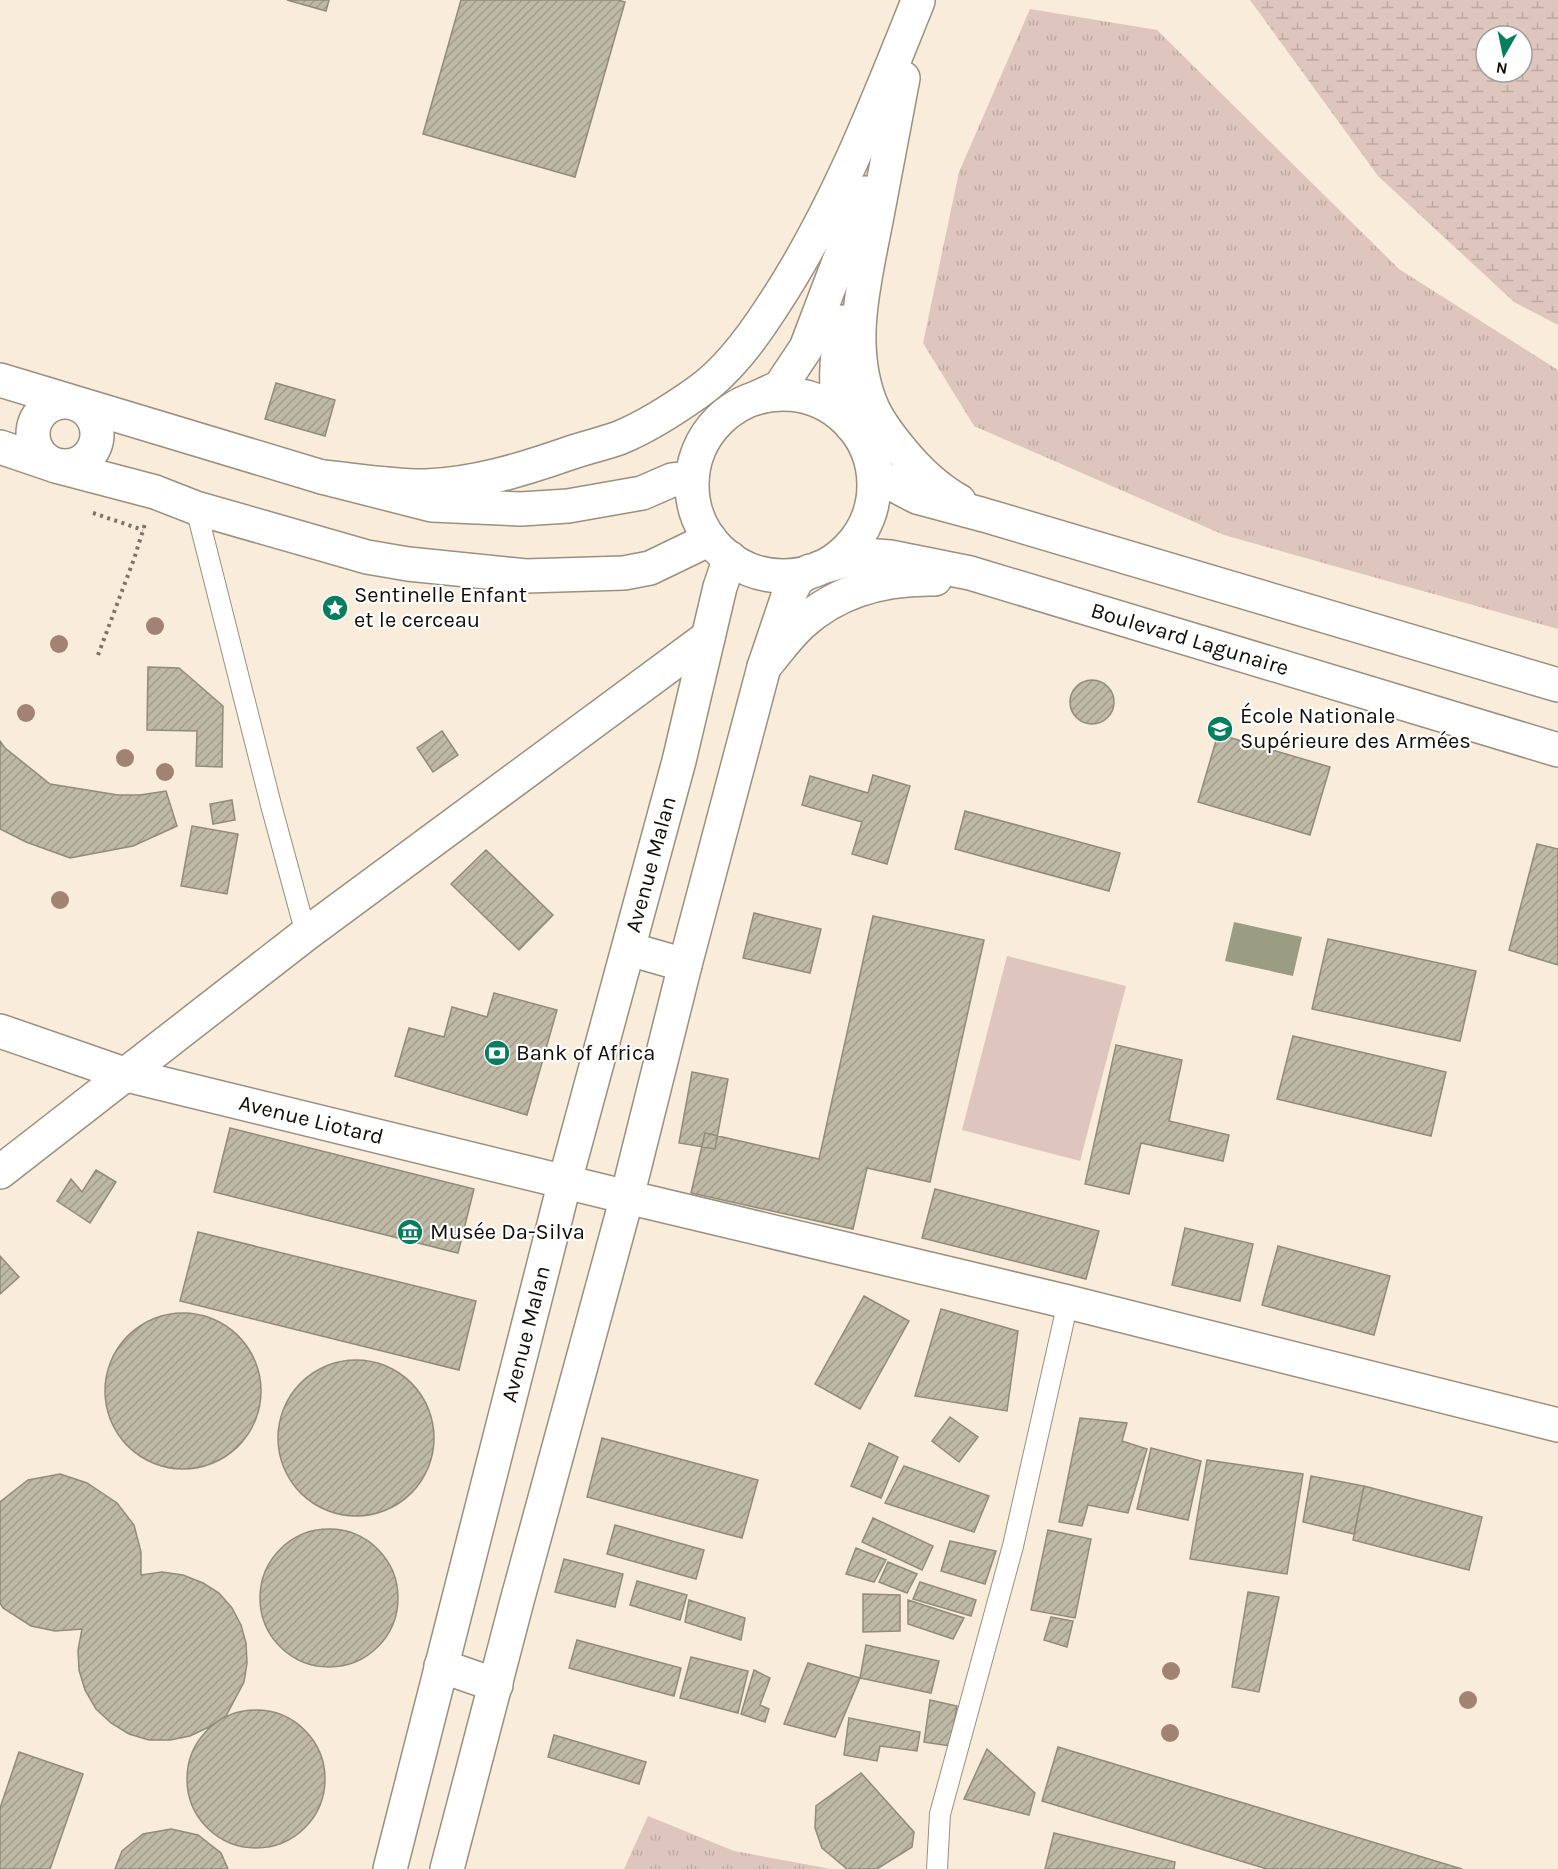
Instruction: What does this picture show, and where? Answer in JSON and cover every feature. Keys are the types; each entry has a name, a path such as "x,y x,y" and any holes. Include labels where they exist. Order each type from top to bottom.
{"main road":[{"path":"815,570 790,575 769,574 748,569 720,549 701,526 696,510 692,477 697,454 710,431 731,410 780,387 806,348 862,202 918,0"},
{"path":"322,477 425,486 471,482 516,471 620,437 663,415 699,391 729,364 758,328 817,234 861,141 918,0"},
{"path":"918,0 860,303 860,356 864,382 873,410 891,437 914,466 940,491 984,515"},
{"path":"862,202 839,338 839,403 878,476 917,497 1558,685"},
{"path":"0,380 322,477 432,505 520,509 568,506 642,493 672,480 692,477"},
{"path":"447,1869 627,1197 685,964 764,667 787,599 797,579 841,555 853,543 869,517 872,504 874,479 861,441 832,409 806,397 777,395 748,401"},
{"path":"63,401 76,403 87,410 94,420 98,431 97,444 91,455 81,463 69,467 56,466 36,450 33,424 40,413 50,405 63,401"},
{"path":"0,447 56,466 155,492 196,508 367,557 418,566 526,576 624,573 720,549"},
{"name":"Avenue Malan","path":"390,1869 565,1181 679,761 720,587 720,549"},
{"name":"Boulevard Lagunaire","path":"815,570 864,555 890,557 970,573 1558,750"},
{"path":"764,667 800,625 818,610 844,595 878,584 906,579 940,579 970,573"},
{"path":"0,1172 306,934 708,637"},
{"path":"629,950 685,964"},
{"name":"Avenue Liotard","path":"0,1031 127,1075 1068,1302 1558,1425"},
{"path":"441,1666 496,1684"}],"lane":[{"path":"196,508 306,934"},
{"path":"937,1869 940,1814 1013,1546 1068,1302"}],"path":[{"path":"98,655 135,559 155,492"}],"green space":[{"path":"1250,0 1558,0 1558,325 1514,302 1378,176"},
{"path":"1030,9 1157,30 1399,269 1558,370 1558,629 1224,535 974,426 923,343 959,172"},
{"path":"1007,956 1126,986 1080,1161 962,1130"},
{"path":"648,1816 734,1851 831,1869 624,1869"}],"shaded area":[{"path":"1234,922 1302,937 1293,976 1225,961"}],"building":[{"path":"287,0 329,0 326,11"},
{"path":"461,0 618,0 625,2 575,177 423,134"},
{"path":"276,383 335,400 325,436 265,419"},
{"path":"148,667 179,668 223,706 222,767 196,766 197,731 147,730"},
{"path":"1092,680 1101,681 1108,686 1113,693 1113,711 1108,718 1101,723 1092,724 1083,723 1076,718 1071,711 1070,702 1071,693 1076,686 1083,681"},
{"path":"442,731 458,755 433,772 417,748"},
{"path":"1218,734 1330,767 1310,835 1198,802"},
{"path":"0,741 5,748 50,784 118,795 140,795 166,791 177,826 133,846 70,858 26,842 0,829"},
{"path":"873,775 910,786 887,864 852,854 862,822 802,805 810,776 868,793"},
{"path":"232,800 235,820 213,824 210,804"},
{"path":"965,811 1120,853 1109,891 955,849"},
{"path":"192,826 238,834 227,894 181,886"},
{"path":"1537,844 1558,849 1558,965 1509,950"},
{"path":"486,850 553,915 519,950 451,884"},
{"path":"754,913 821,929 810,973 743,958"},
{"path":"873,916 984,940 930,1182 867,1168 853,1229 691,1193 705,1133 819,1159"},
{"path":"1328,939 1476,971 1460,1041 1312,1009"},
{"path":"494,993 557,1010 527,1115 395,1076 409,1028 444,1037 452,1007 487,1017"},
{"path":"1293,1036 1446,1072 1431,1136 1277,1099"},
{"path":"1116,1045 1182,1060 1169,1121 1229,1135 1223,1161 1141,1143 1129,1194 1085,1184"},
{"path":"692,1072 728,1079 715,1149 679,1143"},
{"path":"230,1128 474,1189 458,1253 214,1192"},
{"path":"96,1170 116,1182 90,1223 57,1201 71,1179 82,1192"},
{"path":"935,1189 1099,1231 1086,1279 922,1238"},
{"path":"1185,1228 1253,1244 1240,1301 1172,1285"},
{"path":"198,1232 476,1301 459,1370 180,1301"},
{"path":"1278,1246 1390,1276 1374,1335 1262,1305"},
{"path":"0,1256 19,1277 0,1294"},
{"path":"864,1296 909,1321 860,1409 815,1384"},
{"path":"941,1309 1018,1331 1007,1411 915,1396"},
{"path":"183,1313 213,1319 238,1336 255,1361 261,1391 255,1421 238,1446 213,1463 183,1469 153,1463 128,1446 111,1421 105,1391 111,1361 128,1336 153,1319"},
{"path":"356,1360 386,1366 411,1383 428,1408 434,1438 428,1468 411,1493 386,1510 356,1516 326,1510 301,1493 284,1468 278,1438 284,1408 301,1383 326,1366"},
{"path":"950,1417 978,1437 959,1462 932,1441"},
{"path":"1080,1418 1127,1423 1122,1441 1147,1449 1128,1513 1088,1505 1082,1526 1059,1522"},
{"path":"602,1438 758,1480 742,1538 587,1497"},
{"path":"869,1443 898,1457 881,1498 851,1486"},
{"path":"1151,1448 1201,1461 1188,1520 1137,1509"},
{"path":"1207,1460 1303,1474 1287,1574 1190,1559"},
{"path":"904,1466 989,1496 974,1532 885,1503"},
{"path":"60,1474 87,1483 117,1503 134,1525 141,1552 141,1575 162,1572 183,1575 219,1593 232,1608 241,1625 246,1643 247,1663 244,1682 226,1716 209,1727 190,1736 170,1740 149,1740 129,1734 111,1723 96,1709 85,1690 79,1670 78,1650 82,1629 55,1631 31,1626 3,1608 0,1603 0,1502 28,1480"},
{"path":"1311,1476 1364,1486 1354,1534 1303,1522"},
{"path":"1364,1486 1482,1517 1469,1570 1353,1540"},
{"path":"873,1518 933,1546 922,1570 862,1542"},
{"path":"615,1525 704,1550 696,1579 607,1554"},
{"path":"329,1529 356,1534 378,1549 393,1571 398,1598 393,1625 378,1647 356,1662 329,1667 302,1662 280,1647 265,1625 260,1598 265,1571 280,1549 302,1534"},
{"path":"1048,1530 1091,1539 1075,1618 1031,1610"},
{"path":"950,1541 996,1551 985,1584 941,1571"},
{"path":"856,1548 886,1560 874,1582 846,1574"},
{"path":"564,1559 623,1574 615,1607 555,1592"},
{"path":"888,1562 917,1574 907,1593 879,1582"},
{"path":"637,1581 687,1595 680,1620 630,1605"},
{"path":"920,1582 976,1600 971,1616 913,1599"},
{"path":"1248,1592 1279,1597 1259,1692 1232,1687"},
{"path":"863,1594 900,1595 900,1631 863,1632"},
{"path":"689,1600 745,1618 741,1640 685,1622"},
{"path":"908,1600 964,1618 953,1639 908,1624"},
{"path":"1051,1617 1073,1621 1067,1647 1044,1640"},
{"path":"577,1640 681,1668 674,1696 569,1668"},
{"path":"866,1645 939,1661 931,1693 860,1678"},
{"path":"691,1657 748,1671 738,1713 680,1698"},
{"path":"808,1663 860,1678 835,1737 784,1724"},
{"path":"754,1670 770,1678 760,1705 769,1709 765,1722 741,1714"},
{"path":"930,1700 957,1706 950,1746 924,1742"},
{"path":"256,1710 282,1715 305,1730 320,1753 325,1779 320,1805 305,1828 282,1843 256,1848 230,1843 207,1828 192,1805 187,1779 192,1753 207,1730 230,1715"},
{"path":"849,1718 920,1732 917,1751 880,1746 877,1761 844,1755"},
{"path":"554,1735 646,1762 639,1784 548,1757"},
{"path":"1058,1747 1462,1869 1267,1869 1042,1801"},
{"path":"987,1749 1035,1793 1029,1815 964,1799"},
{"path":"19,1752 83,1774 50,1869 0,1869 0,1808"},
{"path":"861,1773 914,1832 912,1847 877,1869 847,1869 822,1848 815,1828 816,1806"},
{"path":"171,1829 198,1835 221,1853 228,1869 115,1869 122,1851 143,1834"},
{"path":"1054,1833 1175,1862 1174,1869 1045,1869"}],"place":[{"name":"Sentinelle Enfant et le cerceau","path":"335,608"},
{"name":"École Nationale Supérieure des Armées","path":"1220,729"},
{"name":"Bank of Africa","path":"497,1053"},
{"name":"Musée Da-Silva","path":"410,1232"}]}
